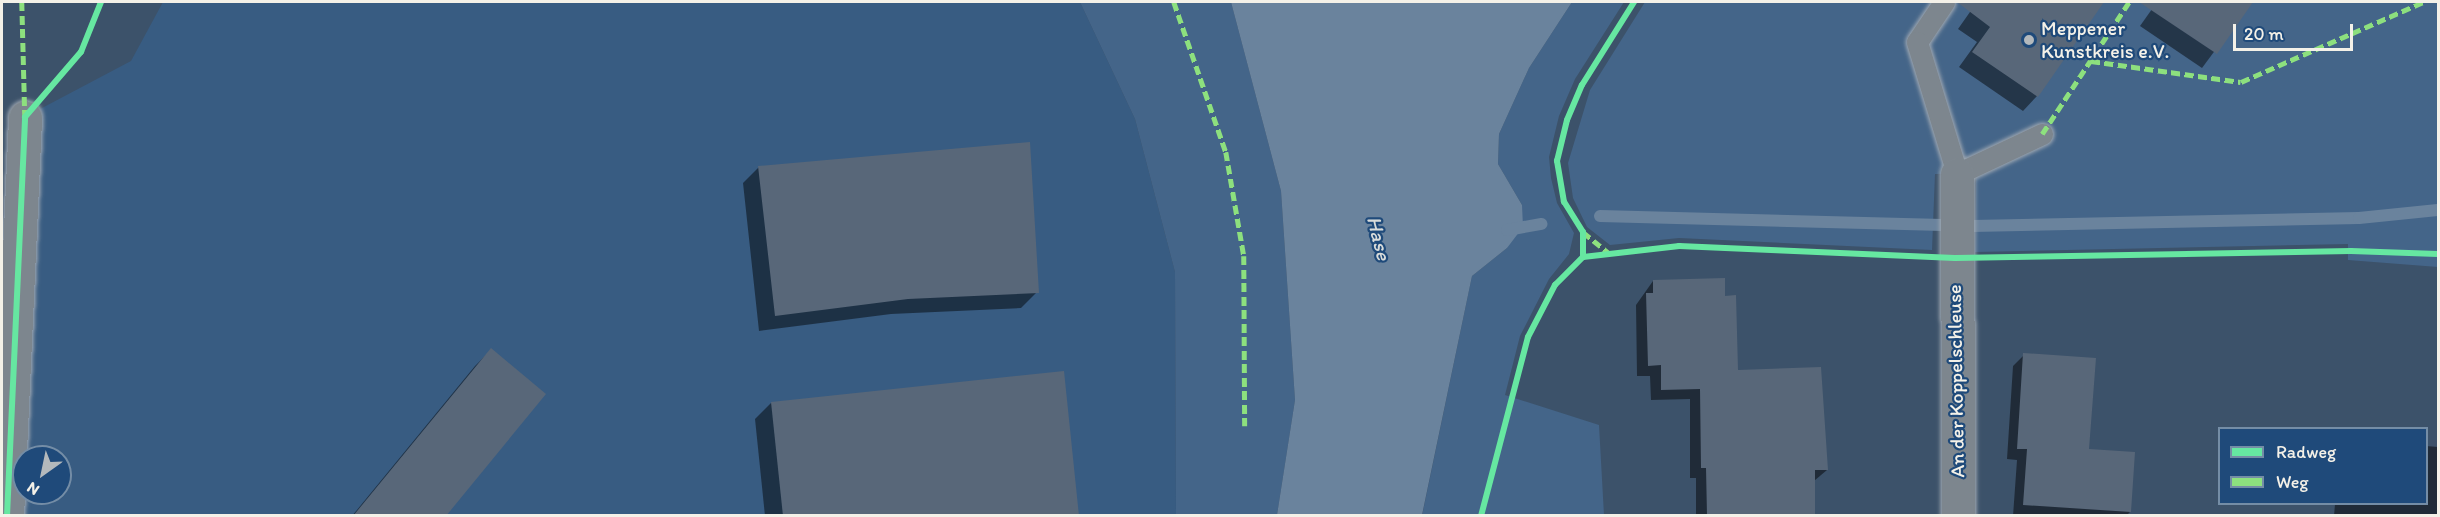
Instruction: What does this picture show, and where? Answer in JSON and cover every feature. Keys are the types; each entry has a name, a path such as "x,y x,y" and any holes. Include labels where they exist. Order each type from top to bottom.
{"street":[{"path":"7,516 25,117"},
{"name":"An der Koppelschleuse","path":"1957,186 1958,516"}],"lane":[{"path":"1944,2 1917,42 1957,186 2042,134"}],"shaded area":[{"path":"163,2 1080,2 1135,119 1175,272 1176,515 7,516 25,117 131,61"},
{"path":"1080,2 1231,2 1281,191 1295,400 1277,515 1176,515 1175,272 1135,119"},
{"path":"1572,2 1624,2 1575,79 1559,116 1549,157 1551,178 1557,203 1574,233 1569,254 1549,279 1520,336 1505,395 1599,425 1604,515 1422,516 1472,276 1507,248 1522,205 1498,164 1499,134 1529,68"},
{"path":"1645,2 2438,2 2438,267 2348,260 2348,244 1975,252 1976,173 1935,174 1932,250 1679,238 1610,245 1587,227 1573,198 1568,163 1590,90"}],"water":[{"name":"Hase","path":"1231,2 1572,2 1529,68 1499,134 1498,164 1522,205 1523,227 1507,248 1472,276 1422,515 1277,515 1295,400 1281,191"}],"building":[{"name":"Meppener Kunstkreis e.V.","path":"1957,2 2104,2 2038,97 1972,52 1990,27"},
{"path":"2139,2 2253,2 2217,54"},
{"path":"1030,142 1039,293 908,299 775,316 758,166"},
{"path":"1725,278 1725,296 1736,295 1738,370 1821,367 1828,470 1815,470 1815,516 1707,516 1706,468 1701,468 1700,389 1661,390 1661,365 1648,366 1646,293 1653,293 1653,280"},
{"path":"491,348 546,394 446,516 353,516"},
{"path":"2023,353 2096,358 2089,449 2135,452 2131,512 2023,505 2027,449 2017,449"},
{"path":"1064,371 1079,516 783,516 771,402"}],"waterway":[{"path":"1600,216 1972,226 2359,218 2438,210"},
{"path":"1507,230 1541,224"}],"marked path":[{"path":"22,2 25,117"},
{"path":"1174,2 1226,152 1244,256 1245,426"},
{"path":"2042,134 2129,2"},
{"path":"2091,61 2241,82 2423,2"},
{"path":"1583,232 1608,252"}],"cycle path":[{"path":"7,516 25,117 81,52 101,2"},
{"path":"1583,257 1583,232 1564,202 1557,161 1567,120 1582,85 1634,2"},
{"path":"1481,516 1528,337 1555,285 1583,257 1679,246 1955,258 2351,251 2438,254"}],"place":[{"name":"Meppener Kunstkreis e.V.","path":"2029,40"}]}
